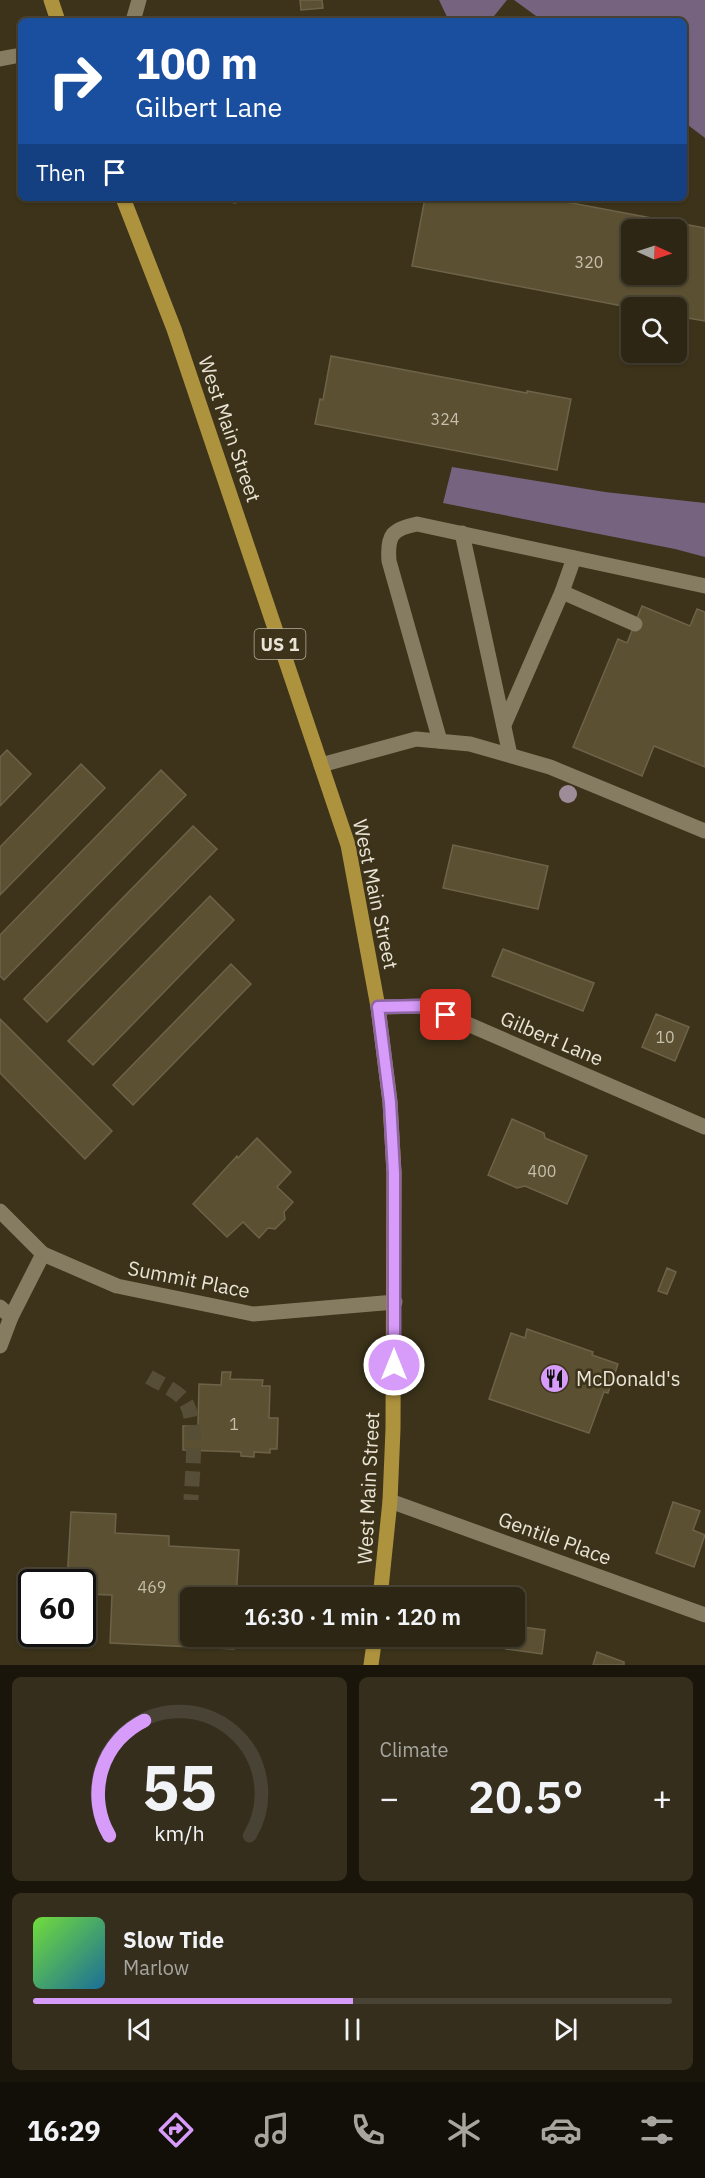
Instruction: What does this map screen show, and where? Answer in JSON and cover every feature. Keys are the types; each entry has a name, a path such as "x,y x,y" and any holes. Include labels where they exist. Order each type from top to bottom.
{"main road":[{"path":"51,0 57,18"},
{"name":"West Main Street","path":"124,201 174,329 348,845 378,1007 390,1102 394,1173 393,1430 390,1501 381,1587"},
{"path":"371,1665 373,1647"}],"street":[{"path":"134,18 139,0"},
{"path":"0,58 18,55"},
{"path":"440,741 389,561 388,545 393,534 403,527 417,524 705,586"},
{"path":"462,533 510,755"},
{"path":"504,725 562,592 574,558"},
{"path":"562,592 635,624"},
{"path":"321,765 416,739 470,744 550,766 705,831"},
{"name":"Gilbert Lane","path":"378,1007 426,1006 705,1127"},
{"name":"Summit Place","path":"0,1211 43,1254 117,1287 253,1314 395,1302"},
{"path":"0,1346 6,1312 43,1254"},
{"name":"Gentile Place","path":"390,1501 705,1615"}],"shaded area":[{"path":"439,0 507,0 492,18 448,18"},
{"path":"514,0 705,0 705,138 687,124 687,18 539,18"},
{"path":"452,467 605,492 705,503 705,557 443,503"}],"building":[{"path":"300,0 322,0 323,8 301,10"},
{"path":"424,201 561,201 657,219 621,219 621,285 687,285 687,225 705,228 705,321 687,318 687,297 621,297 621,306 412,266"},
{"path":"331,356 527,393 527,391 571,399 557,470 315,424 320,399 323,400"},
{"path":"642,606 690,626 697,609 705,612 705,767 654,746 642,776 573,747 618,639 627,643"},
{"path":"7,750 31,774 0,806 0,757"},
{"path":"81,764 105,788 0,895 0,847"},
{"path":"161,770 186,795 4,980 0,976 0,935"},
{"path":"193,826 217,849 47,1022 24,999"},
{"path":"453,845 548,866 538,909 443,888"},
{"path":"210,896 234,920 93,1065 68,1041"},
{"path":"503,949 594,983 583,1011 492,976"},
{"path":"231,964 251,984 133,1105 113,1085"},
{"path":"656,1014 689,1027 675,1061 642,1047"},
{"path":"0,1019 112,1131 85,1159 0,1073"},
{"path":"512,1119 544,1133 545,1138 587,1156 567,1204 525,1186 517,1188 488,1175"},
{"path":"257,1138 291,1172 277,1187 293,1202 284,1212 285,1219 275,1229 268,1228 259,1238 243,1222 227,1237 193,1204 237,1156 238,1158"},
{"path":"667,1268 676,1272 667,1294 658,1291"},
{"name":"McDonald's","path":"527,1329 593,1352 592,1355 618,1364 608,1393 604,1392 589,1433 489,1399 511,1333 525,1338"},
{"path":"222,1372 231,1372 230,1379 263,1380 262,1386 270,1386 269,1418 278,1418 277,1449 270,1449 270,1453 254,1452 254,1457 241,1456 241,1452 183,1450 183,1426 198,1426 199,1384 221,1385"},
{"path":"673,1502 700,1511 693,1530 705,1535 694,1567 656,1553"},
{"path":"71,1512 116,1514 115,1533 169,1536 169,1546 239,1550 237,1587 180,1587 180,1646 110,1643 112,1595 96,1594 96,1569 68,1569"},
{"path":"525,1627 545,1630 542,1654 506,1649 506,1647 525,1647"},
{"path":"193,1647 234,1647 234,1649"},
{"path":"597,1652 624,1662 624,1665 593,1665"}],"tunnel":[{"path":"149,1377 177,1393 189,1408 194,1448 191,1500"}],"place":[{"name":"McDonald's","path":"555,1378"}],"route":[{"path":"394,1365 394,1173 390,1102 378,1007 426,1006 446,1015"}]}
